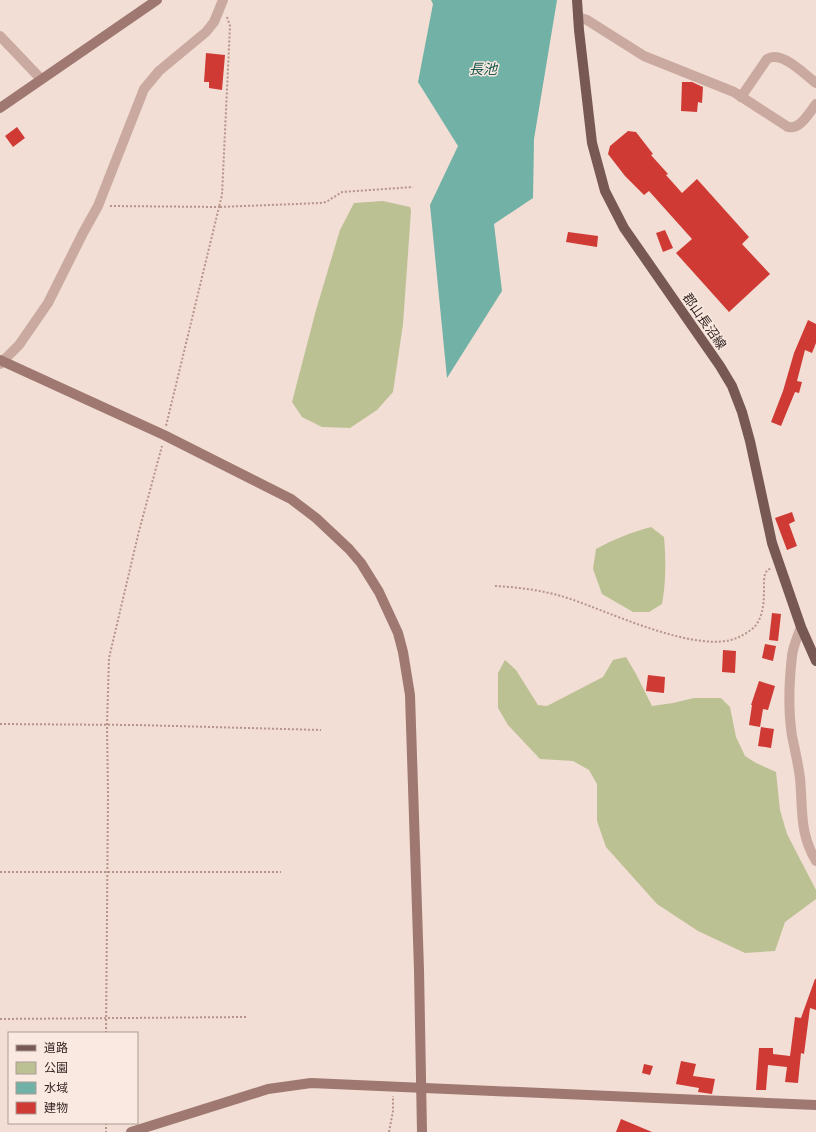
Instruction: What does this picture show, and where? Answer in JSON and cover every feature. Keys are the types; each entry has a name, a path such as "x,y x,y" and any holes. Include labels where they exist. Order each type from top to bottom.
{"main road":[{"name":"郡山長沼線","path":"577,0 592,143 605,191 624,228 720,366 732,386 742,412 750,441 772,543 801,627 816,661"}],"street":[{"path":"0,108 157,0"},
{"path":"223,0 214,22 206,32 159,71 144,89 98,206 48,303 19,345 1,362 164,435 290,498 328,528 361,563 379,592 398,634 403,652 408,679 412,721 422,1132"},
{"path":"578,17 587,20 644,56 734,92 788,127 793,128 797,126 805,119 816,104"},
{"path":"0,36 41,79"},
{"path":"741,97 767,59 770,57 776,56 784,58 816,83"},
{"path":"801,627 792,655 790,698 792,735 798,758 803,826 806,838 816,861"},
{"path":"131,1132 268,1089 311,1082 816,1105"}],"path":[{"path":"106,1032 107,725 109,658 222,195 230,26 227,17 220,10"},
{"path":"98,206 219,207 321,203 326,202 342,192 413,187"},
{"path":"495,586 513,587 560,596 661,632 695,640 710,641 737,638 756,625 762,612 764,602 764,575 766,571 780,565"},
{"path":"0,724 321,730"},
{"path":"0,872 281,872"},
{"path":"0,1019 246,1017"},
{"path":"389,1132 393,1111 394,1086"}],"green space":[{"path":"383,201 410,207 411,211 403,324 393,392 377,410 350,428 322,427 302,417 292,402 316,310 340,230 354,203"},
{"path":"651,527 664,537 665,571 662,604 649,612 633,612 602,594 593,569 596,549 623,536"},
{"path":"626,657 652,706 694,698 721,698 730,707 736,737 745,756 776,772 780,810 787,834 816,890 816,899 785,922 775,951 745,953 698,931 657,904 606,847 597,821 597,784 589,770 573,761 540,759 508,725 498,708 498,673 505,660 516,670 538,705 547,706 603,677 613,660"}],"water":[{"name":"長池","path":"431,0 557,0 534,139 533,198 494,224 502,291 447,378 430,205 458,146 418,82 433,4"}],"building":[{"path":"206,53 225,55 222,90 209,88 209,82 204,82"},
{"path":"682,82 692,82 703,87 702,103 698,102 697,112 681,111"},
{"path":"17,127 25,138 13,147 5,136"},
{"path":"628,131 636,132 653,154 651,155 668,174 666,175 682,193 697,179 749,237 742,244 770,274 729,312 676,253 692,239 649,191 644,195 625,176 608,154 610,146"},
{"path":"665,230 673,248 663,252 656,233"},
{"path":"568,232 598,236 597,247 566,242"},
{"path":"808,320 816,324 816,343 812,353 805,350 797,381 802,382 799,393 795,392 781,426 771,422 783,391 794,353"},
{"path":"792,512 795,521 789,524 797,546 787,550 775,518"},
{"path":"772,613 781,614 778,641 769,640"},
{"path":"765,644 776,646 773,661 762,658"},
{"path":"723,650 736,651 735,673 722,672"},
{"path":"648,675 665,677 664,693 646,691"},
{"path":"759,681 775,686 768,710 763,709 760,727 749,725 751,705"},
{"path":"761,727 774,729 771,748 758,746"},
{"path":"815,979 816,1010 810,1008 804,1054 801,1053 798,1083 785,1082 787,1067 768,1065 766,1090 756,1090 759,1048 773,1048 773,1054 790,1056 795,1017 801,1018"},
{"path":"681,1061 696,1064 693,1076 715,1079 712,1094 698,1092 699,1088 676,1084"},
{"path":"644,1064 653,1066 650,1075 642,1073"},
{"path":"621,1119 652,1132 616,1132"}]}
